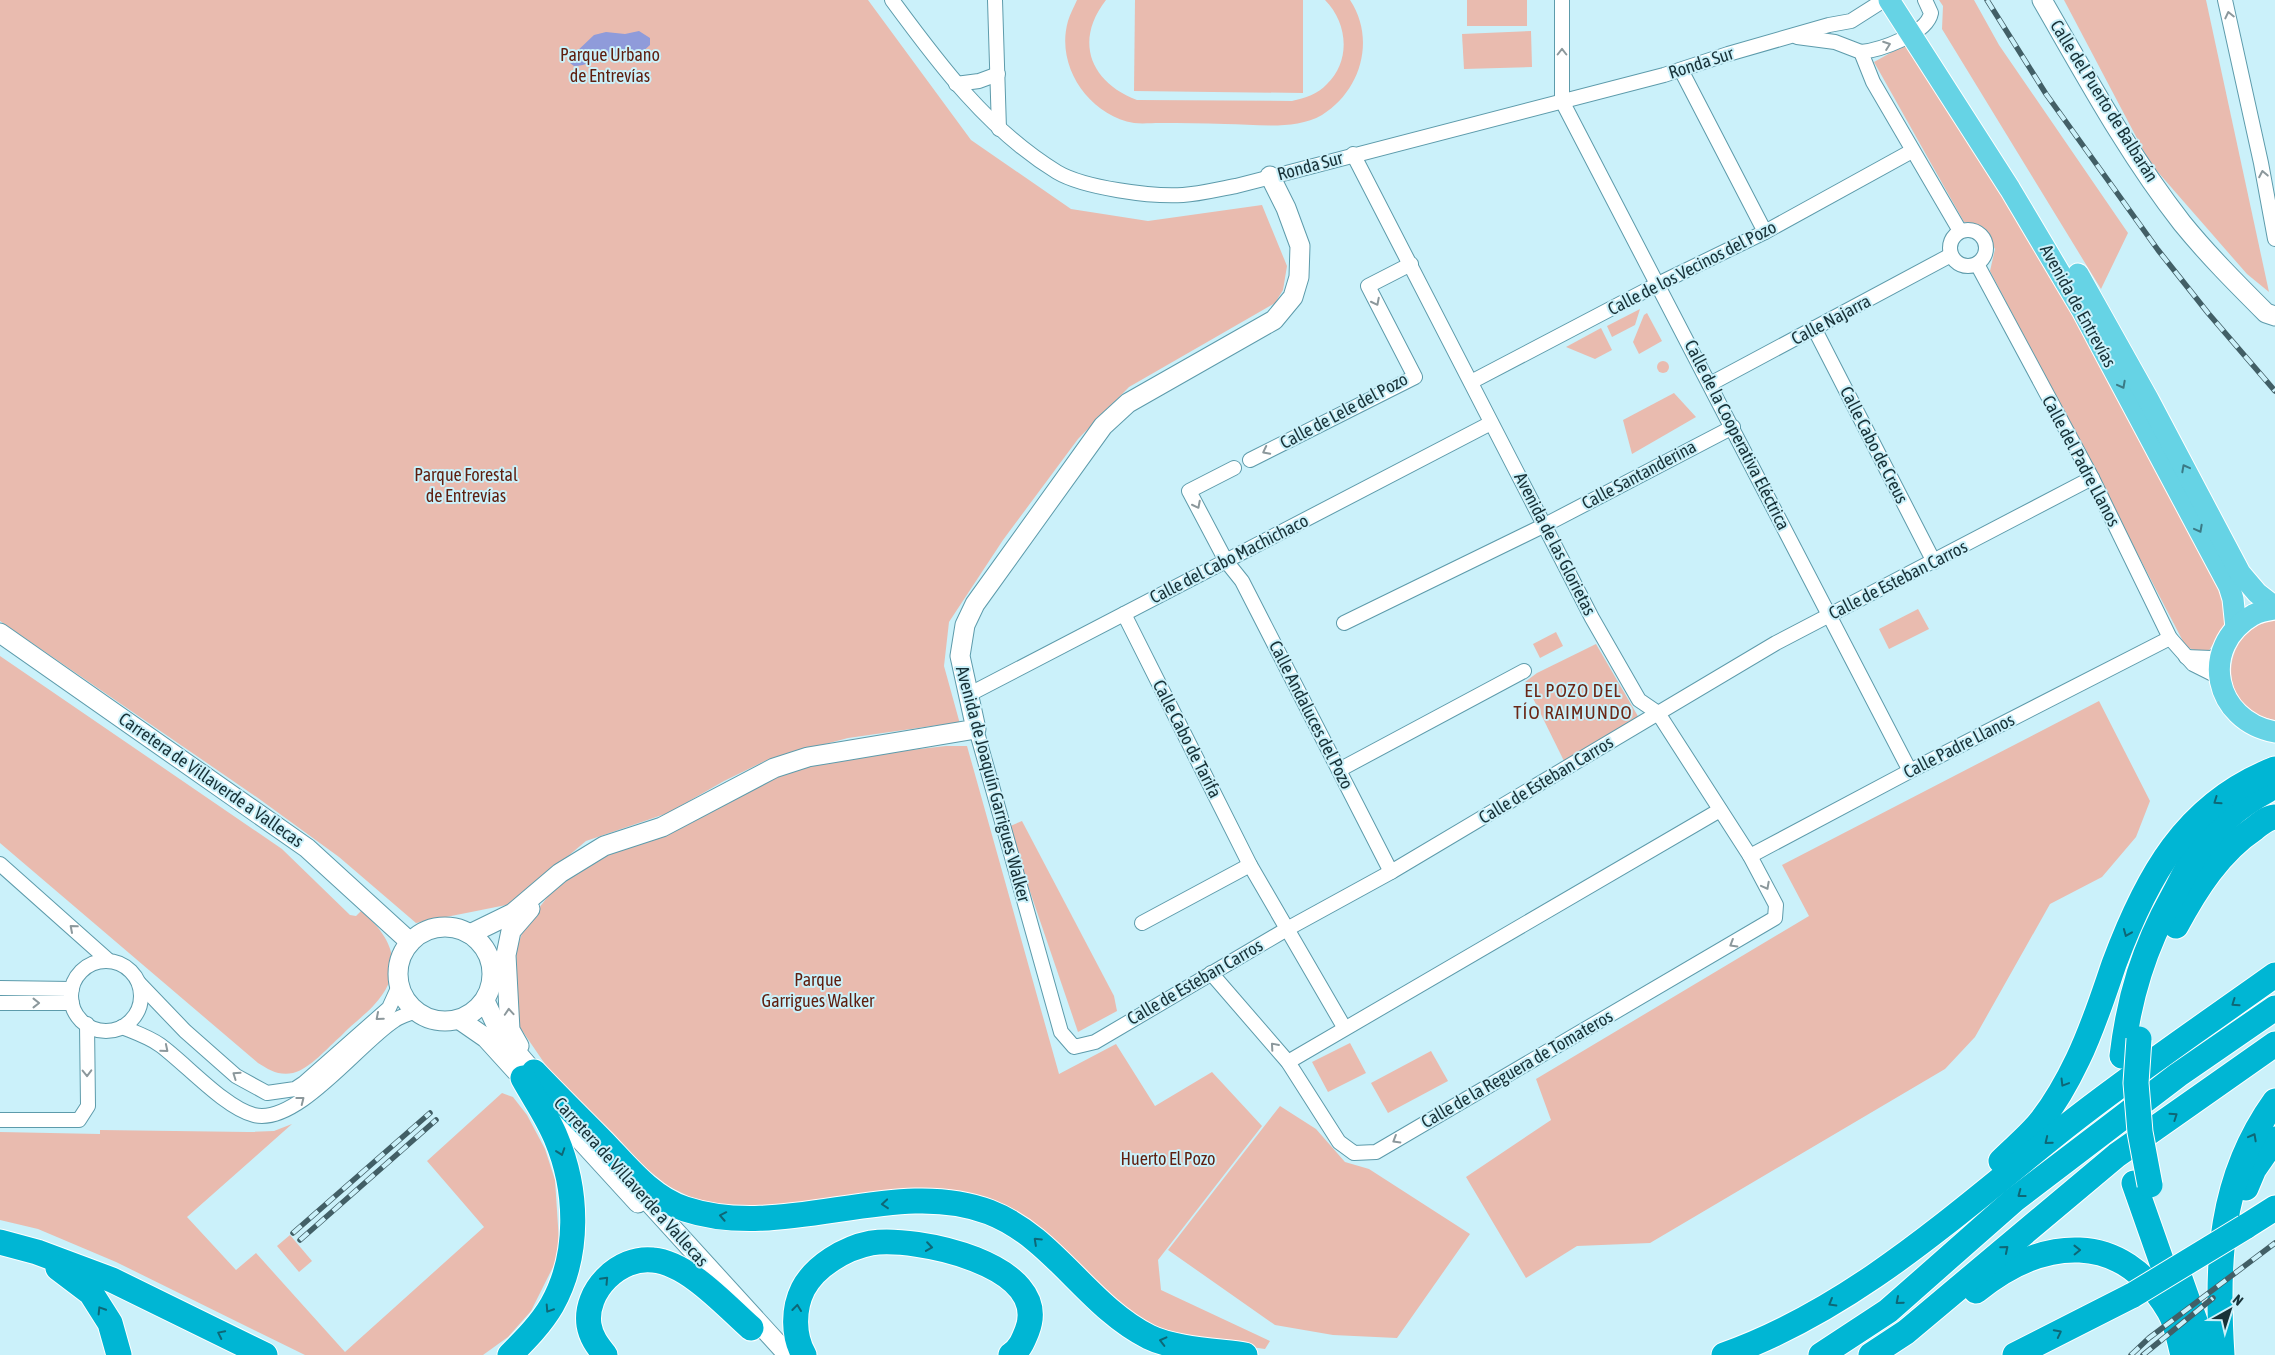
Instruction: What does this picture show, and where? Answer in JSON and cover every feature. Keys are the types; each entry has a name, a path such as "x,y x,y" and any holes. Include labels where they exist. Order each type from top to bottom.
{"highway":[{"path":"1915,1245 1968,1195 2041,1121 2077,1062 2144,893 2183,833 2213,803 2254,778 2275,770"},
{"path":"2130,1047 2127,1016 2139,969 2162,916 2193,858 2214,832 2245,802 2275,788"},
{"path":"2173,896 2208,848 2241,815 2266,802 2275,800"},
{"path":"2207,1355 2123,1130 2121,1090 2130,1047 2160,956 2189,902 2220,857 2243,836 2269,818 2275,817"},
{"path":"1724,1355 1749,1346 1819,1310 1869,1281 1970,1204 2066,1126 2275,975"},
{"path":"2226,1042 2275,997"},
{"path":"1821,1355 1888,1311 2014,1200 2178,1075 2275,1008"},
{"path":"1871,1355 1906,1332 2117,1155 2275,1044"},
{"path":"510,1355 532,1333 551,1307 562,1284 570,1257 573,1232 571,1196 566,1167 556,1138 528,1075"},
{"path":"528,1075 649,1189 684,1209 736,1218 768,1219 909,1202 945,1201 970,1206 1014,1223 1033,1236 1111,1312 1150,1338 1183,1346 1245,1355"},
{"path":"2222,1355 2219,1259 2231,1189 2247,1148 2275,1101"},
{"path":"2230,1355 2229,1258 2233,1224 2238,1204 2254,1169 2275,1139"},
{"path":"2142,1184 2193,1355"},
{"path":"2015,1355 2133,1295 2275,1208"},
{"path":"0,1242 37,1252 112,1280 265,1355"},
{"path":"804,1355 800,1348 796,1322 797,1301 806,1284 834,1258 852,1248 871,1243 891,1242 938,1248 977,1259 1012,1280 1023,1294 1030,1308 1030,1324 1018,1350 1011,1355"},
{"path":"1894,1355 1984,1284 2030,1257 2056,1251 2084,1250 2122,1262 2144,1278 2169,1312 2183,1355"},
{"path":"37,1252 91,1293 110,1323 119,1355"},
{"path":"605,1355 594,1342 589,1323 591,1303 599,1286 614,1271 633,1261 653,1260 676,1266 693,1277 752,1328"}],"main road":[{"name":"Avenida de Entrevías","path":"1889,0 1917,30 2020,178 2095,303 2240,573 2257,593 2275,608"},
{"name":"Avenida de Entrevías","path":"1905,0 1917,30 2083,312 2229,586 2233,599 2236,628"},
{"path":"2275,608 2254,614 2236,628 2222,653 2219,677 2224,694 2233,710 2246,722 2262,730 2275,732"}],"street":[{"name":"Ronda Sur","path":"892,0 956,84 999,129 1059,173 1097,185 1134,193 1184,196 1236,186 1681,70 1792,36 1851,21 1884,0"},
{"path":"995,0 999,129"},
{"path":"1562,0 1562,101"},
{"path":"1917,30 1927,23 1931,13 1925,0"},
{"name":"Calle del Puerto de Balbarán","path":"2042,0 2127,145 2171,208 2222,268 2272,317"},
{"path":"2225,0 2261,163 2275,239"},
{"path":"1851,21 1847,38 1856,49 1912,152 1960,231"},
{"name":"Ronda Sur","path":"1792,36 1835,42 1856,49 1879,48 1917,30"},
{"path":"1681,70 1764,232"},
{"path":"956,84 998,74"},
{"name":"Calle de la Cooperativa Eléctrica","path":"1562,101 1910,771"},
{"name":"Calle de los Vecinos del Pozo","path":"1471,382 1658,284 1764,232 1912,152"},
{"name":"Avenida de las Glorietas","path":"1353,154 1491,423 1546,524 1592,618 1639,700 1658,713 1750,856 1776,905 1775,918"},
{"name":"Avenida de Joaquín Garrigues Walker","path":"1061,1032 976,729 960,656 965,625 972,611 1103,426 1128,403 1274,320 1293,297 1299,276 1300,246 1286,208 1270,176"},
{"path":"1973,230 1984,239 1986,253 1977,264 1963,265 1957,262 1952,255 1951,242 1960,231 1973,230"},
{"name":"Calle Najarra","path":"1710,384 1952,255"},
{"name":"Calle de Lele del Pozo","path":"1250,460 1415,377 1368,286 1411,264"},
{"name":"Calle del Padre Llanos","path":"1977,264 2092,478 2170,638 2186,657 2201,669 2219,677"},
{"name":"Calle Cabo de Creus","path":"1814,328 1934,562"},
{"name":"Calle del Cabo Machichaco","path":"968,695 1491,423"},
{"name":"Calle Santanderina","path":"1344,623 1546,524 1733,427"},
{"path":"1226,561 1189,491 1234,468"},
{"name":"Calle de Esteban Carros","path":"1061,1032 1074,1047 1095,1042 1287,929 1391,872 1776,643 2092,478"},
{"name":"Calle Andaluces del Pozo","path":"1226,561 1242,581 1391,872"},
{"name":"Calle Cabo de Tarifa","path":"1124,614 1250,865 1344,1027"},
{"name":"Carretera de Villaverde a Vallecas","path":"0,633 308,848 410,942"},
{"name":"Calle Padre Llanos","path":"1750,856 1910,771 2170,638"},
{"path":"2186,657 2210,658 2222,653"},
{"path":"1339,770 1524,671"},
{"path":"470,934 513,913 560,873 604,846 662,827 774,768 808,757 976,729"},
{"path":"1288,1062 1344,1027 1720,810"},
{"path":"0,864 109,961"},
{"path":"1142,923 1250,865"},
{"path":"528,1075 510,1030 506,956 511,931 560,873"},
{"path":"489,957 500,932 513,913"},
{"name":"Calle de la Reguera de Tomateros","path":"1211,973 1288,1062 1339,1142 1354,1153 1376,1152 1775,918"},
{"path":"438,927 454,928 470,934 481,944 489,957 493,972 491,987 485,1001 474,1012 460,1020 445,1022 430,1019 416,1012 405,1000 399,986 398,970 402,955 410,942 423,932 438,927"},
{"path":"139,983 140,1004 137,1013 122,1027 104,1030 86,1024 75,1011 72,996 76,979 86,968 99,961 109,961 128,968 139,983 185,1031 236,1076 267,1093 295,1089 304,1083 389,1008 399,986"},
{"path":"0,988 72,996"},
{"path":"0,1003 72,996"},
{"name":"Carretera de Villaverde a Vallecas","path":"485,1001 500,1033 528,1075 588,1146 776,1355"},
{"path":"122,1027 159,1044 227,1101 254,1115 279,1114 292,1108 321,1085 395,1019 416,1012"},
{"name":"Carretera de Villaverde a Vallecas","path":"460,1020 486,1038 528,1075 573,1120 788,1355"},
{"path":"0,1120 79,1120 88,1106 86,1024"}],"green space":[{"name":"Parque Forestal de Entrevías","path":"0,0 868,0 971,140 1071,209 1148,221 1262,205 1287,266 1283,290 1275,303 1129,387 1078,439 1003,540 949,622 944,666 960,724 939,725 848,738 769,759 724,781 668,813 586,841 511,904 416,923 339,857 258,798 0,621"},
{"path":"1077,0 1106,0 1096,15 1091,30 1089,45 1092,59 1098,71 1108,83 1137,100 1292,101 1315,93 1335,75 1343,53 1342,31 1333,9 1325,0 1350,0 1358,15 1362,31 1363,47 1360,63 1355,78 1335,105 1322,115 1311,120 1274,126 1134,123 1118,118 1103,110 1079,86 1071,71 1066,55 1065,38 1068,21"},
{"path":"1135,0 1303,0 1303,93 1134,91"},
{"path":"1467,0 1527,0 1527,26 1467,26"},
{"path":"1939,0 1974,0 1999,45 2128,233 2101,289 1942,29 1943,6"},
{"path":"2064,0 2206,0 2269,292 2247,274 2150,163"},
{"path":"1531,31 1532,67 1464,69 1462,34"},
{"path":"1910,42 2063,287 2227,596 2225,625 2208,652 2186,647 1990,271 1995,249 1983,227 1964,222 1874,62"},
{"path":"1640,309 1635,325 1612,337 1607,326"},
{"path":"1647,313 1662,341 1639,354 1633,342 1644,315"},
{"path":"1601,328 1612,350 1595,359 1566,347"},
{"path":"1663,361 1669,367 1663,373 1657,367"},
{"path":"1674,393 1696,417 1632,454 1623,420"},
{"path":"1918,609 1929,629 1889,649 1879,629"},
{"path":"2275,620 2275,720 2253,713 2247,708 2238,696 2232,682 2231,669 2234,655 2240,643 2249,632 2260,624"},
{"path":"1556,632 1563,646 1540,658 1533,644"},
{"path":"1596,644 1639,718 1564,761 1525,682 1537,673"},
{"path":"0,656 282,849 350,915 356,916 361,911 381,932 392,955 393,967 390,980 384,992 370,1009 306,1067 293,1073 283,1074 274,1072 258,1063 0,843"},
{"path":"2099,701 2150,801 2136,837 2102,877 2050,904 1975,1037 1945,1069 1650,1243 1577,1246 1526,1278 1466,1177 1551,1120 1536,1079 1809,916 1782,865"},
{"name":"Parque Garrigues Walker","path":"946,746 967,746 1059,1074 1116,1044 1155,1106 1212,1072 1262,1126 1158,1260 1161,1290 1270,1341 1265,1349 1182,1337 1144,1324 1008,1210 708,1206 668,1186 618,1146 560,1086 519,1026 516,951 524,927 549,895 580,870 608,853 651,840 691,823 753,784 798,768 875,754"},
{"path":"1022,821 1114,996 1117,1011 1078,1032 1008,827"},
{"path":"1350,1043 1366,1073 1328,1092 1312,1062"},
{"path":"1431,1051 1448,1081 1388,1113 1371,1083"},
{"path":"502,1093 513,1097 527,1115 545,1149 555,1180 559,1241 555,1263 531,1311 508,1337 483,1355 305,1355 116,1262 38,1229 0,1220 0,1132 100,1134 100,1130 248,1132 274,1131 292,1124 187,1217 236,1270 256,1253 345,1352 484,1227 427,1161"},
{"path":"1280,1106 1316,1129 1345,1162 1369,1169 1470,1234 1397,1338 1333,1335 1275,1325 1168,1250"},
{"path":"290,1235 312,1261 299,1272 277,1246"}],"water":[{"path":"639,31 650,38 650,45 640,53 604,58 578,66 570,63 573,55 594,35 606,32 625,34"}],"railway":[{"path":"1987,0 2046,94 2158,250 2208,313 2275,391"},
{"path":"293,1233 430,1113"},
{"path":"300,1240 436,1120"},
{"path":"2131,1355 2149,1338 2275,1243"},
{"path":"2143,1355 2213,1298"}],"district":[{"name":"EL POZO DEL TÍO RAIMUNDO","path":"1573,701"}],"park label":[{"name":"Parque Urbano de Entrevías","path":"610,65"},
{"name":"Huerto El Pozo","path":"1168,1159"}]}
